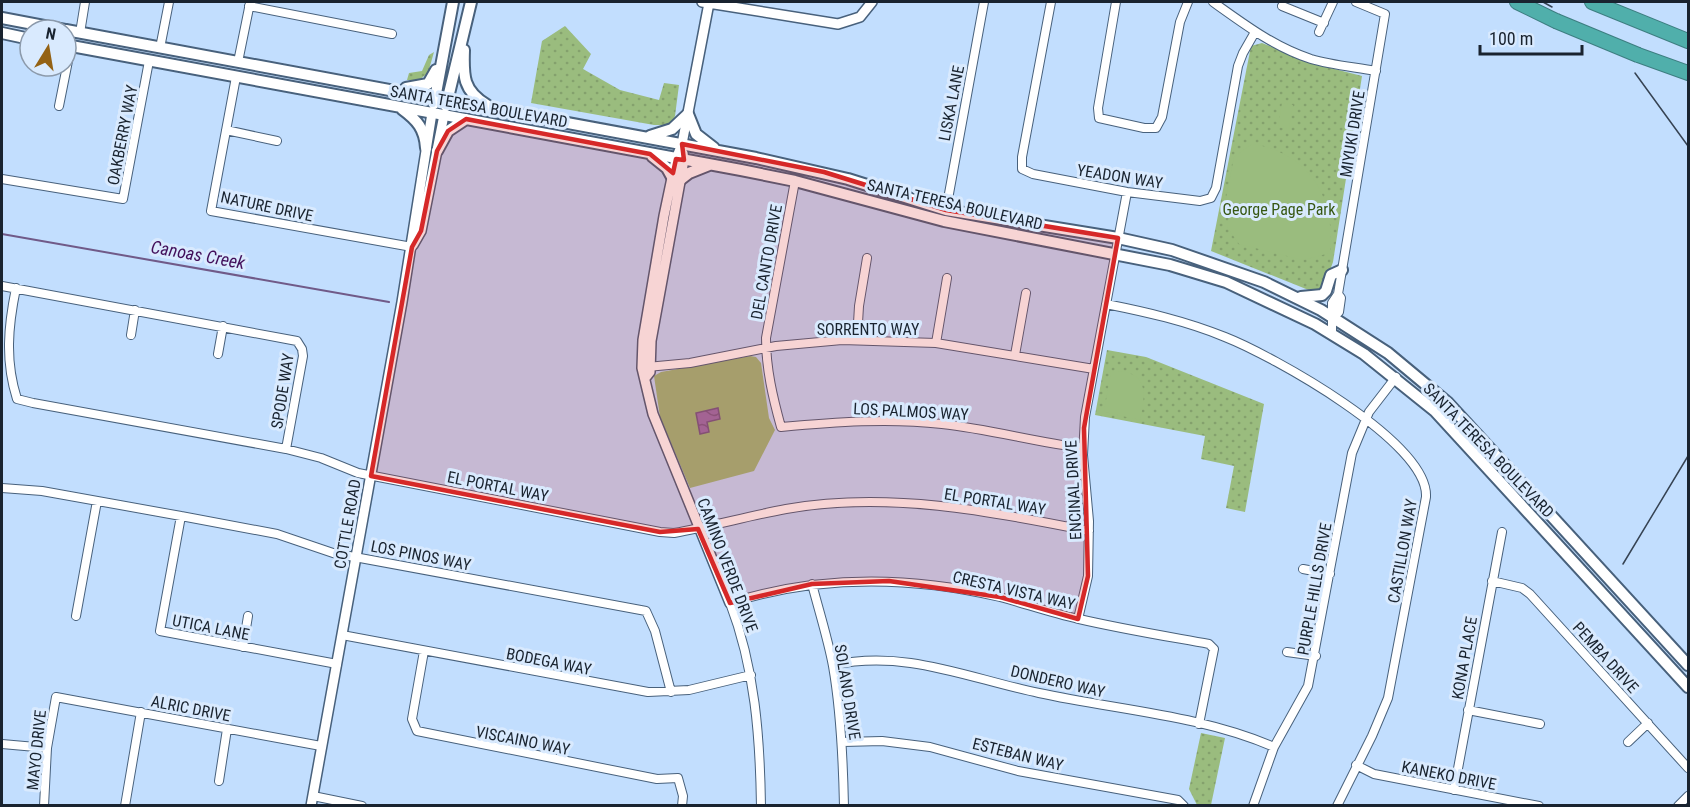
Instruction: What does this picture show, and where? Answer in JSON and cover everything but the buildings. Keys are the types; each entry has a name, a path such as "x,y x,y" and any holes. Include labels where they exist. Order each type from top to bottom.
{"highway":[{"path":"1517,2 1638,55 1689,73"},
{"path":"1592,2 1689,41"}],"main road":[{"name":"COTTLE ROAD","path":"432,113 453,2"},
{"name":"COTTLE ROAD","path":"444,115 471,2"},
{"name":"SANTA TERESA BOULEVARD","path":"2,18 18,21"},
{"path":"2,23 18,23"},
{"path":"2,33 18,36"},
{"name":"SANTA TERESA BOULEVARD","path":"80,33 717,150 832,175 946,210 1118,238 1216,263 1298,297 1334,317 1388,353 1448,403 1689,665"},
{"path":"464,33 465,85 473,96 492,108"},
{"name":"SANTA TERESA BOULEVARD","path":"78,48 795,181 944,221 1170,265 1226,282 1279,305 1332,333 1396,377 1435,411 1689,687"},
{"path":"388,89 421,87 428,84 443,50"},
{"path":"162,63 184,61 225,69 234,67 238,62"},
{"path":"399,107 420,125 426,148"},
{"path":"647,137 672,129 687,114 696,134 717,150"},
{"path":"437,151 448,131 466,119"},
{"path":"650,154 676,178 710,164"},
{"path":"1298,297 1322,295 1331,275 1342,270"}],"street":[{"path":"80,33 85,2"},
{"path":"160,48 169,2"},
{"path":"705,2 838,24 860,17 872,2"},
{"name":"CAMINO VERDE DRIVE","path":"705,2 646,371 653,414 730,603 751,675 762,756 762,806"},
{"name":"LISKA LANE","path":"946,210 984,2"},
{"name":"YEADON WAY","path":"1051,2 1022,157 1022,169 1033,174 1127,192 1200,201 1211,198 1216,188 1238,66 1255,32"},
{"path":"1116,2 1098,108 1099,118 1144,129 1156,128 1162,117 1180,22 1188,2"},
{"path":"1213,2 1255,32 1284,48 1312,59 1376,71"},
{"path":"1319,32 1333,2"},
{"name":"MIYUKI DRIVE","path":"1332,333 1334,317 1332,303 1338,294 1385,14 1356,2"},
{"path":"238,62 250,4 392,34"},
{"path":"1282,6 1324,23"},
{"name":"OAKBERRY WAY","path":"2,179 123,199 150,61"},
{"name":"NATURE DRIVE","path":"236,77 211,211 412,247"},
{"path":"59,106 64,78"},
{"name":"COTTLE ROAD","path":"312,801 412,247 412,230 432,113"},
{"name":"COTTLE ROAD","path":"412,247 421,231 444,115"},
{"path":"226,130 277,141"},
{"name":"DEL CANTO DRIVE","path":"766,348 795,181"},
{"name":"ENCINAL DRIVE","path":"1078,619 1088,576 1089,531 1083,448 1085,417 1127,192"},
{"path":"858,340 859,306 867,258"},
{"path":"936,343 947,278"},
{"name":"SPODE WAY","path":"2,286 291,338 300,344 303,356 286,449"},
{"name":"EL PORTAL WAY","path":"16,288 8,332 17,399 286,449 321,458 343,468 371,476 660,532 674,533 698,529 787,509 881,502 931,504 1089,531"},
{"path":"1015,355 1026,293"},
{"name":"CASTILLON WAY","path":"1106,304 1180,321 1226,337 1293,371 1366,420 1410,462 1426,489 1390,687 1382,715 1337,806"},
{"path":"131,335 135,310"},
{"path":"218,354 223,326"},
{"name":"SORRENTO WAY","path":"646,371 766,348 858,340 936,343 1094,369"},
{"name":"LOS PALMOS WAY","path":"766,348 772,393 782,427 844,421 918,422 967,427 1083,448"},
{"name":"PURPLE HILLS DRIVE","path":"1253,806 1274,747 1308,686 1316,656 1352,453 1366,420 1396,377"},
{"name":"LOS PINOS WAY","path":"2,488 97,501 277,534 333,553 646,611 655,630 671,692"},
{"path":"76,616 97,501"},
{"name":"UTICA LANE","path":"181,516 160,631 337,664"},
{"name":"KONA PLACE","path":"1454,790 1502,532"},
{"path":"1303,569 1330,574"},
{"name":"PEMBA DRIVE","path":"1492,580 1522,588 1530,594 1689,768"},
{"name":"CRESTA VISTA WAY","path":"730,603 812,584 889,581 939,586 1000,597 1078,619 1209,644 1214,649 1199,724"},
{"name":"SOLANO DRIVE","path":"812,584 833,665 843,742 844,806"},
{"path":"243,647 249,616"},
{"name":"BODEGA WAY","path":"342,635 619,688 671,692 751,675"},
{"name":"VISCAINO WAY","path":"424,651 412,719 417,731 657,779 678,778 683,796 682,806"},
{"path":"1287,652 1316,656"},
{"name":"DONDERO WAY","path":"833,665 879,661 922,664 982,676 1036,693 1238,733 1274,747"},
{"name":"ALRIC DRIVE","path":"56,697 321,746"},
{"name":"MAYO DRIVE","path":"44,806 47,748 56,697"},
{"path":"1468,711 1540,724"},
{"path":"125,806 141,712"},
{"path":"1628,742 1648,723"},
{"path":"219,782 227,729"},
{"name":"ESTEBAN WAY","path":"843,742 882,741 930,747 1018,771 1178,800 1183,805"},
{"path":"2,744 47,748"},
{"name":"KANEKO DRIVE","path":"1356,765 1374,774 1539,806"},
{"path":"1678,806 1689,796"},
{"path":"312,801 362,806"}],"highlighted area":[{"path":"466,119 501,125 650,154 673,173 676,159 684,160 682,144 824,172 946,210 1118,238 1084,428 1088,576 1078,619 1000,597 889,581 812,584 730,603 698,529 660,532 371,476 412,247 421,231 437,151 448,131"}],"green space":[{"path":"565,26 591,54 583,69 620,90 659,100 664,83 679,85 675,116 670,125 654,125 531,103 542,41"},
{"name":"George Page Park","path":"1262,43 1311,63 1362,76 1333,262 1321,295 1211,251 1251,46"},
{"path":"434,52 428,73 419,80 407,80 409,73 422,71 429,55"},
{"path":"1282,103 1293,105 1289,129 1278,127"},
{"path":"1252,144 1272,149 1289,157 1315,181 1323,196 1328,214 1331,233 1330,253 1303,260 1239,244 1227,227 1230,214 1224,208 1234,157"},
{"path":"1107,350 1146,357 1264,404 1245,512 1226,508 1234,466 1201,459 1205,436 1095,415"},
{"path":"750,356 756,357 761,363 769,418 775,430 754,471 690,488 660,417 654,376 661,372"},
{"path":"1111,371 1132,374 1142,384 1143,400 1140,420 1104,412"},
{"path":"1201,733 1225,738 1211,805 1197,805 1189,789"}],"water":[{"path":"718,408 720,419 707,422 709,432 700,434 696,413"}],"waterway":[{"name":"Canoas Creek","path":"2,234 389,302"}],"tram line":[{"path":"1543,2 1552,7"},
{"path":"1635,73 1688,146"},
{"path":"1623,564 1688,456"}]}
